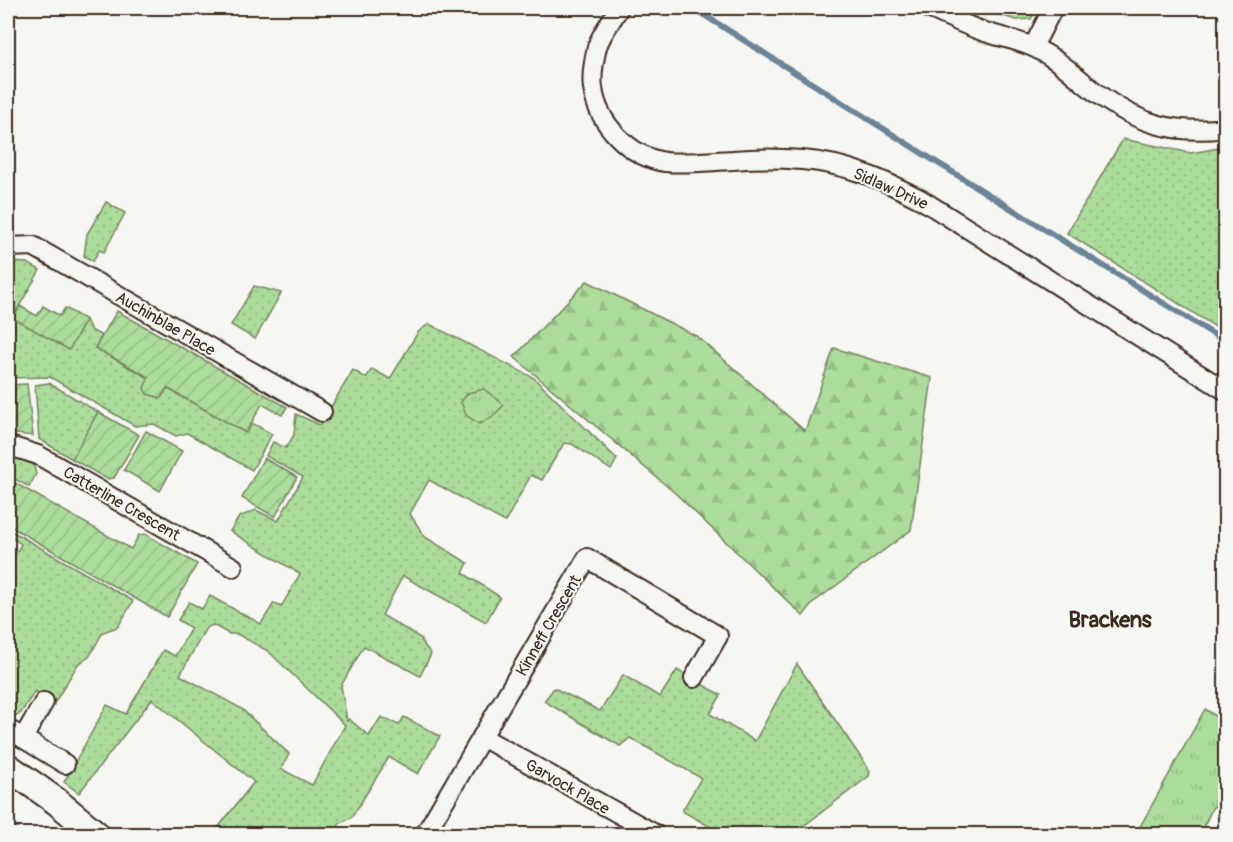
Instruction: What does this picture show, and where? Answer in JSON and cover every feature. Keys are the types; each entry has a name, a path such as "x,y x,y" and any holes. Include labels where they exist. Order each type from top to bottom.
{"street":[{"name":"Sidlaw Drive","path":"619,8 598,45 593,67 593,89 602,116 620,139 640,154 662,161 693,163 767,159 803,160 839,166 870,176 922,200 1226,391"},
{"path":"928,8 981,31 1033,46 1060,62 1094,91 1124,112 1142,120 1167,128 1199,131 1226,128"},
{"path":"1033,46 1053,8"},
{"name":"Auchinblae Place","path":"8,247 33,246 322,412"},
{"name":"Catterline Crescent","path":"8,448 13,447 38,455 233,567"},
{"name":"Kinneff Crescent","path":"425,834 587,558 718,636 694,678"},
{"path":"44,702 15,734 65,764"},
{"name":"Garvock Place","path":"482,737 654,834"},
{"path":"8,767 56,801 96,834"}],"green space":[{"path":"976,8 1037,8 1031,19 1016,20"},
{"path":"1123,139 1191,153 1225,147 1225,333 1067,233"},
{"path":"106,202 125,213 104,252 99,250 93,261 84,256 87,234"},
{"path":"8,262 27,263 40,270 13,317 69,349 86,320 91,330 102,336 95,348 246,433 252,423 272,434 252,470 187,433 176,436 154,424 135,426 50,377 8,378"},
{"path":"587,281 698,337 805,431 834,348 932,378 911,530 814,602 803,616 675,493 514,357"},
{"path":"254,286 281,293 255,339 231,325"},
{"path":"20,306 37,316 43,306 60,316 65,308 86,320 69,350 13,318"},
{"path":"117,311 287,407 282,415 262,404 246,433 167,388 161,398 147,394 144,388 149,377 95,348"},
{"path":"429,324 534,378 617,459 611,470 572,444 564,443 542,480 531,475 505,522 429,480 410,514 425,537 468,563 463,573 500,597 486,622 403,576 382,615 422,639 421,641 431,654 420,676 364,646 341,686 347,721 349,719 369,736 381,717 399,725 404,717 440,736 418,774 389,757 352,817 340,823 334,834 213,834 254,782 152,699 79,793 64,782 107,705 126,714 163,650 175,656 191,628 178,620 189,602 202,609 210,596 261,624 274,603 281,607 300,574 230,531 239,517 256,510 278,521 303,477 266,456 273,442 286,448 294,435 296,414 320,425 353,370 366,378 372,369 390,379 418,332","holes":["213,625 229,634 237,634 268,651 345,725 312,785 281,769 289,754 242,709 180,675 206,628"]},
{"path":"49,383 98,412 72,459 39,439 35,385"},
{"path":"27,384 33,436 8,433 8,385"},
{"path":"484,389 504,405 492,417 479,424 466,415 461,402 468,393"},
{"path":"98,412 139,435 114,478 107,479 72,459"},
{"path":"146,431 182,451 160,491 124,470"},
{"path":"8,456 19,457 33,463 36,474 29,487 8,475"},
{"path":"264,458 297,477 275,517 242,498"},
{"path":"8,479 131,549 139,535 145,534 197,564 167,617 8,525"},
{"path":"8,529 133,601 118,627 103,632 89,657 78,664 55,702 35,691 21,713 13,717 8,708 8,568 21,544 8,535"},
{"path":"797,664 870,771 869,776 793,834 723,834 682,811 701,778 630,738 620,746 544,701 554,688 600,711 623,675 660,697 677,670 721,695 710,714 755,741"},
{"path":"1205,709 1225,722 1225,805 1213,807 1200,834 1136,834"}],"waterway":[{"path":"693,8 1226,342"}],"district":[{"name":"Brackens","path":"1110,619"}]}
